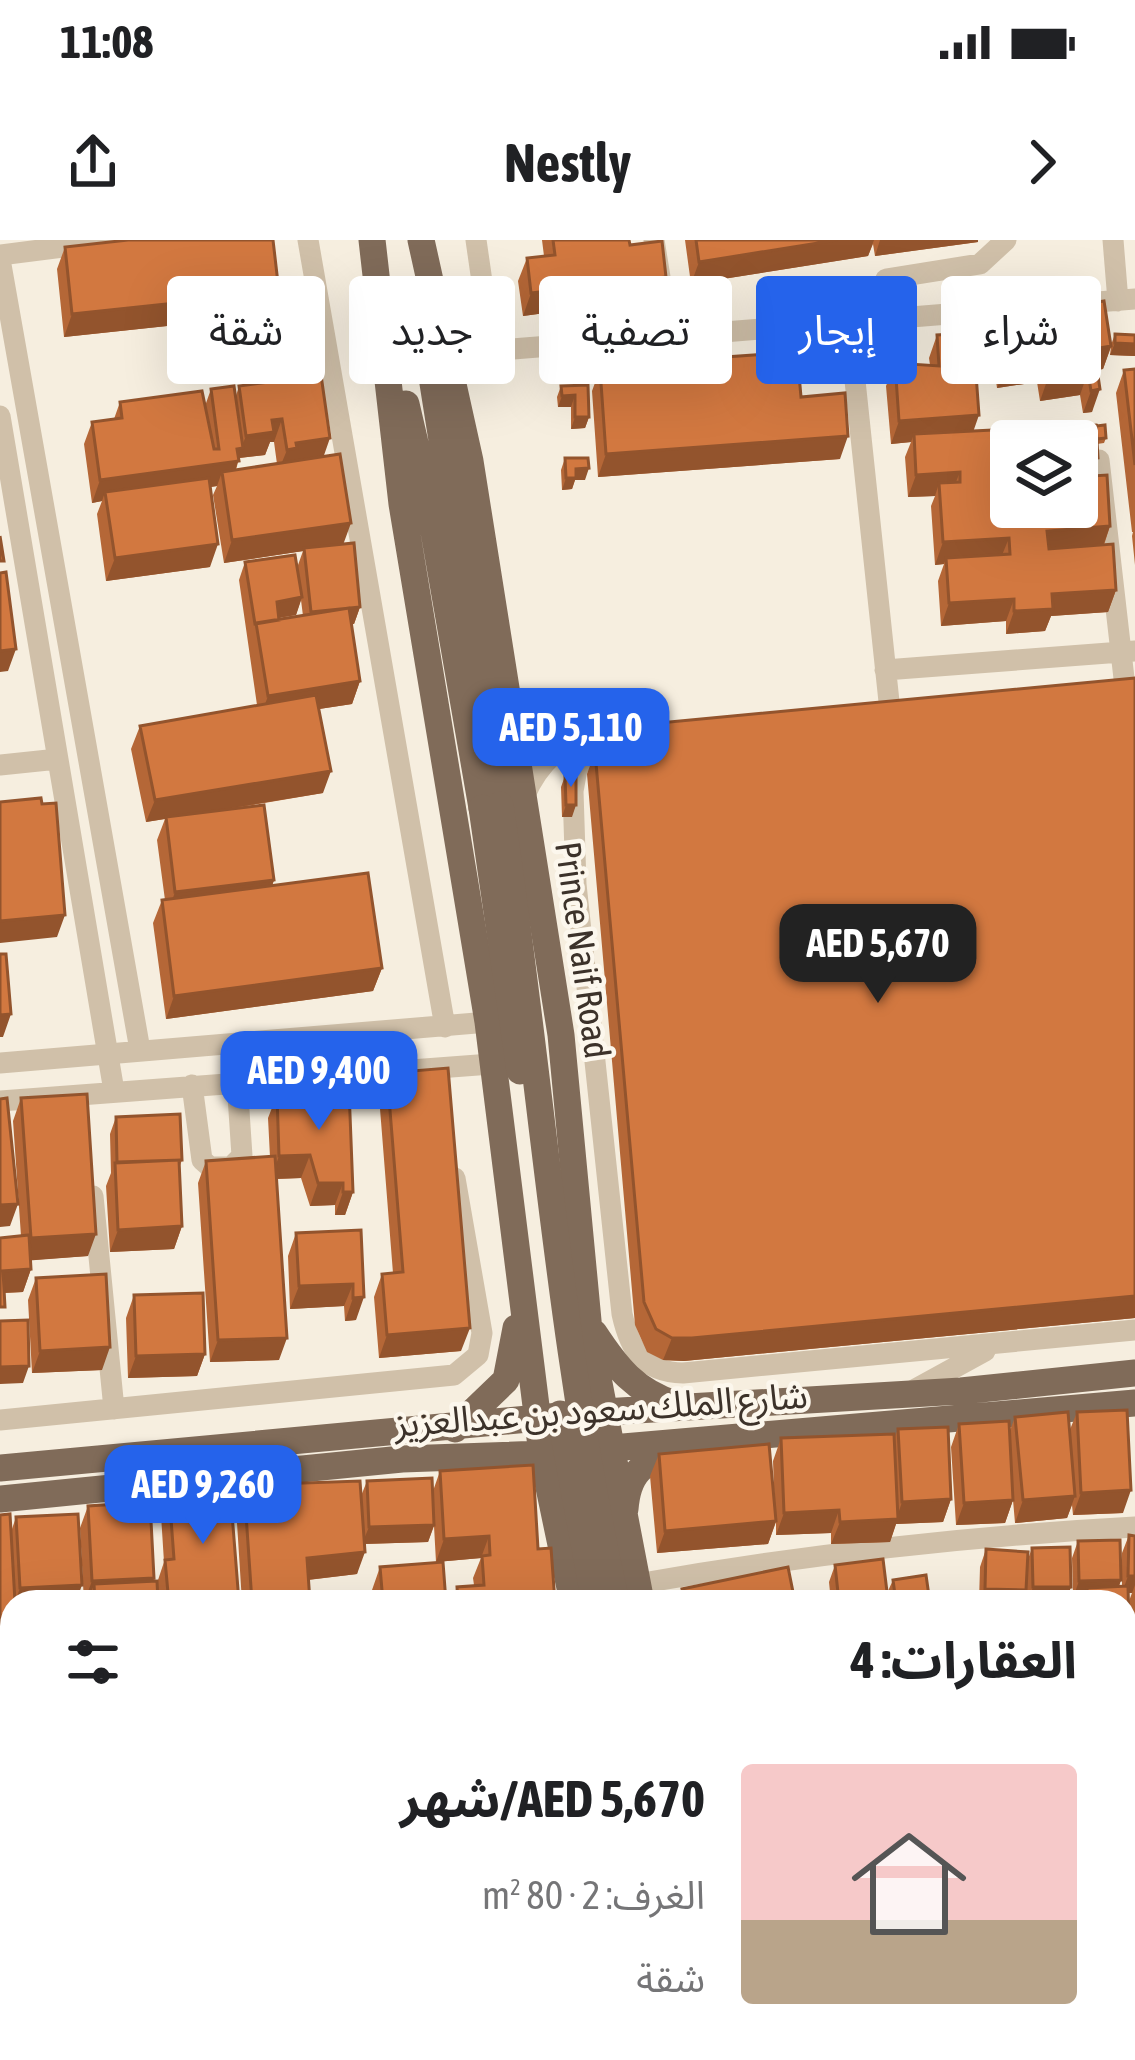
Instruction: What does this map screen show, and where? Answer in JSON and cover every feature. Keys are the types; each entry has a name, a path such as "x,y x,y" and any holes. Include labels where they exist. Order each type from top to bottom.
{"main road":[{"name":"Prince Naif Road","path":"421,240 426,276"},
{"path":"371,241 377,276"},
{"path":"389,384 402,504 488,1022 542,1454 570,1590"},
{"path":"401,384 502,804 514,1016 556,1388 593,1590"},
{"path":"433,384 532,1012 573,1384 629,1590"},
{"name":"Prince Naif Road","path":"453,384 502,804 561,1035 588,1323 630,1590"},
{"path":"454,1429 506,1380 513,1358 520,1276"},
{"path":"588,1323 620,1372 651,1396 685,1407"},
{"name":"شارع الملك سعود بن عبدالعزيز","path":"0,1468 604,1412 907,1394 1135,1373"},
{"name":"شارع الملك سعود بن عبدالعزيز","path":"0,1499 402,1459 542,1454 1135,1402"},
{"path":"623,1526 627,1484 635,1471 708,1439"},
{"path":"402,1459 519,1466 530,1474 558,1542"}],"street":[{"path":"119,240 0,257 140,1050"},
{"path":"308,240 445,1027"},
{"path":"476,240 481,276"},
{"path":"654,240 660,276"},
{"path":"906,276 980,265 1006,240"},
{"path":"917,318 1126,300 1113,240"},
{"path":"854,384 890,711"},
{"path":"0,416 114,1091"},
{"path":"1099,460 1128,652 1121,688"},
{"path":"885,670 1128,652"},
{"path":"502,804 542,764 593,730 662,731 606,745 577,769"},
{"path":"571,741 577,769 576,884 622,1314 634,1352 648,1366 683,1373 1135,1330"},
{"path":"0,765 58,759"},
{"path":"0,1063 488,1022"},
{"path":"0,1101 84,1106 114,1091 237,1081 438,1076 491,1064"},
{"path":"192,1085 202,1160 210,1167 231,1167 242,1156 237,1081"},
{"path":"0,1420 454,1375 478,1354 482,1333 451,1154"},
{"path":"89,1162 114,1409"},
{"path":"1035,1341 1054,1310"},
{"path":"907,1394 996,1345"},
{"path":"665,1590 996,1535 1135,1527"}],"building":[{"path":"128,240 273,240 277,276 167,276 167,304 72,314 65,247"},
{"path":"553,240 629,240 630,245 662,241 666,276 539,276 539,292 531,293 527,258 555,255"},
{"path":"696,240 837,240 699,262"},
{"path":"1101,301 1111,346 1101,348"},
{"path":"1115,334 1135,335 1135,344 1115,343"},
{"path":"937,335 941,335 941,384 977,384 979,415 899,421 896,384 917,384 917,364 939,366"},
{"path":"756,355 756,384 800,384 801,397 845,393 848,436 606,454 601,384 732,384 732,357"},
{"path":"1135,369 1135,465 1124,370"},
{"path":"322,384 330,438 296,443 297,448 287,450 282,419 272,420 274,432 246,436 239,386"},
{"path":"588,385 589,417 575,417 575,395 562,396 561,386"},
{"path":"234,386 243,448 237,449 239,461 100,480 92,422 122,418 120,402 202,391 214,449 219,449 211,389"},
{"path":"1105,425 1106,438 1098,439 1098,426"},
{"path":"990,430 990,528 1085,528 1047,531 1049,549 1113,544 1116,590 1052,594 1053,609 1014,611 1014,599 949,603 946,558 1010,554 1009,538 943,542 939,483 960,482 960,472 916,475 914,434"},
{"path":"340,454 351,523 232,540 222,472"},
{"path":"565,458 588,458 589,468 576,469 576,478 566,478"},
{"path":"1107,475 1110,526 1098,527 1098,476"},
{"path":"209,478 218,544 115,558 105,492"},
{"path":"354,543 360,607 311,612 304,548"},
{"path":"295,555 302,597 277,602 279,620 255,624 245,562"},
{"path":"6,572 16,649 0,651 0,573"},
{"path":"349,608 360,681 268,696 256,623"},
{"path":"1135,678 1135,1296 692,1338 672,1338 656,1329 644,1302 595,752 617,730 638,725"},
{"path":"316,695 331,771 155,800 140,726"},
{"path":"576,775 576,805 566,805 565,776"},
{"path":"41,798 42,804 56,803 65,915 0,921 0,802"},
{"path":"264,805 274,880 175,892 166,817"},
{"path":"368,873 382,968 174,996 162,900"},
{"path":"0,954 6,954 11,1014 0,1015"},
{"path":"448,1068 470,1328 387,1335 382,1274 403,1272 387,1073"},
{"path":"349,1089 353,1192 343,1192 343,1183 318,1183 310,1155 279,1156 277,1095"},
{"path":"87,1094 96,1234 31,1238 21,1098"},
{"path":"7,1098 18,1204 0,1205 0,1099"},
{"path":"180,1114 182,1160 117,1162 116,1117"},
{"path":"275,1156 287,1338 218,1340 206,1161"},
{"path":"179,1160 182,1226 118,1230 115,1163"},
{"path":"361,1230 364,1297 353,1298 353,1284 299,1286 296,1233"},
{"path":"29,1235 31,1269 3,1271 5,1307 0,1307 0,1238"},
{"path":"106,1274 110,1347 40,1351 36,1278"},
{"path":"203,1293 205,1354 136,1356 134,1295"},
{"path":"28,1320 29,1366 0,1367 0,1321"},
{"path":"1127,1410 1131,1490 1081,1493 1077,1412"},
{"path":"1068,1412 1075,1496 1023,1500 1015,1417"},
{"path":"1009,1421 1013,1500 964,1503 959,1424"},
{"path":"948,1427 951,1499 902,1502 898,1429"},
{"path":"894,1434 898,1519 840,1522 839,1510 784,1513 781,1438"},
{"path":"769,1444 776,1521 665,1531 659,1454"},
{"path":"533,1465 538,1549 551,1548 554,1590 457,1590 484,1585 482,1556 490,1555 489,1536 444,1539 440,1471"},
{"path":"432,1478 434,1525 369,1527 367,1481"},
{"path":"360,1481 365,1552 307,1558 309,1590 251,1590 244,1485"},
{"path":"230,1488 238,1590 168,1590 165,1560 174,1559 169,1492"},
{"path":"150,1502 154,1578 92,1581 88,1506"},
{"path":"10,1514 14,1590 0,1590 0,1515"},
{"path":"78,1514 82,1585 20,1588 16,1517"},
{"path":"1129,1535 1135,1536 1135,1576 1128,1576"},
{"path":"1120,1540 1121,1580 1079,1581 1078,1541"},
{"path":"1070,1547 1071,1587 1033,1587 1032,1548"},
{"path":"986,1549 1028,1552 1026,1590 985,1589"},
{"path":"883,1559 887,1590 838,1590 835,1565"},
{"path":"443,1562 445,1590 382,1590 380,1567"},
{"path":"788,1567 793,1590 682,1590"},
{"path":"926,1575 928,1590 894,1590 893,1580"},
{"path":"157,1581 157,1590 94,1590 94,1584"},
{"path":"1128,1586 1128,1590 1087,1590"}]}
